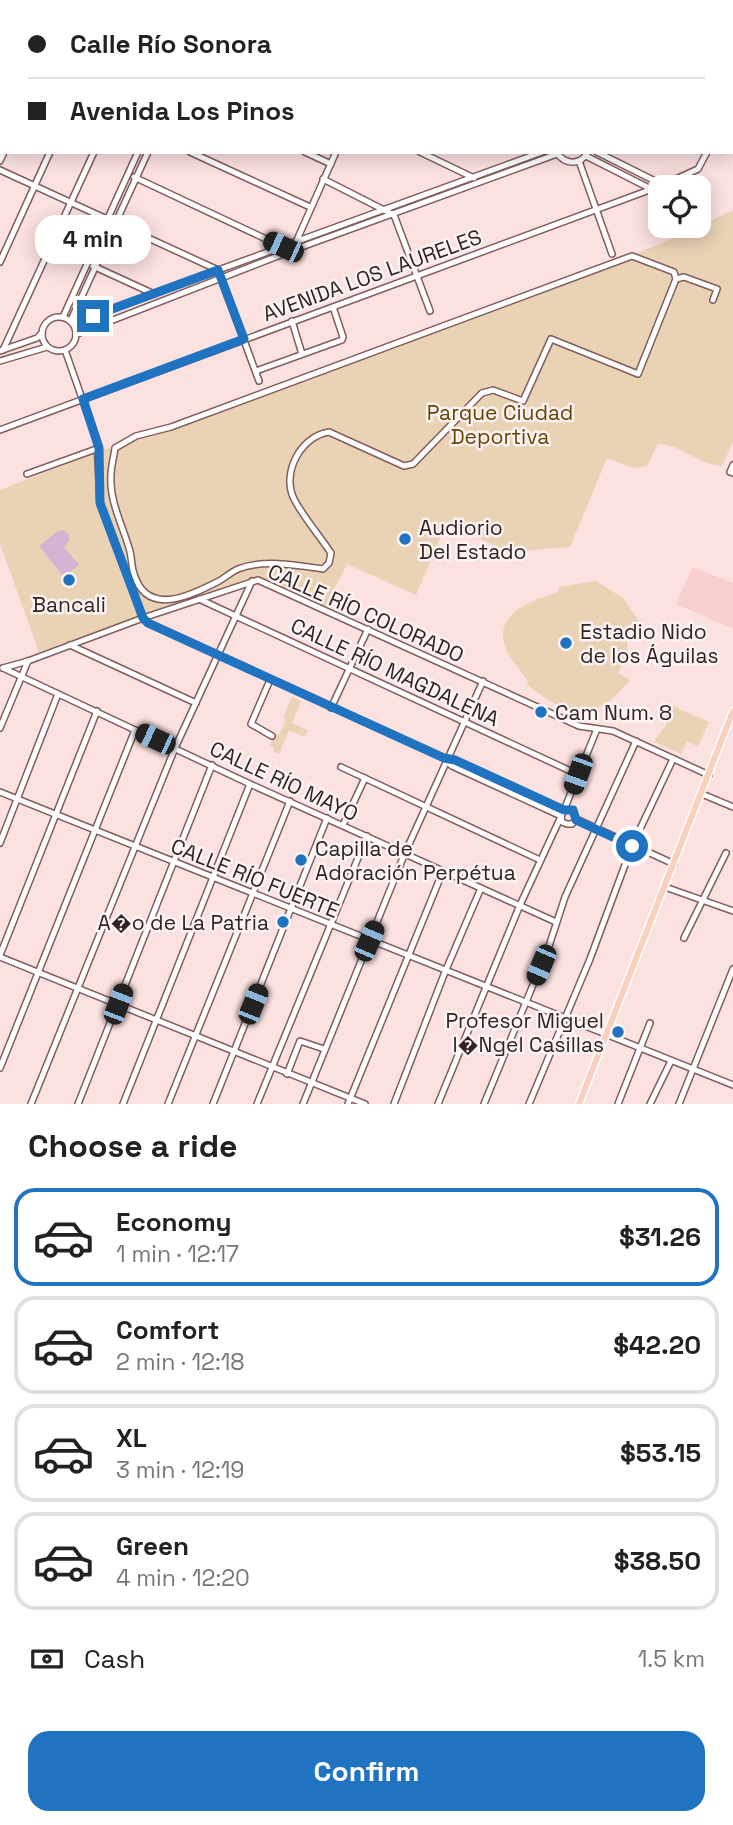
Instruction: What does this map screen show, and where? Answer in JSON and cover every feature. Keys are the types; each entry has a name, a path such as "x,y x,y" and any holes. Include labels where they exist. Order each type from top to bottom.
{"main road":[{"path":"579,1104 733,711"}],"street":[{"path":"0,262 49,154"},
{"path":"2,351 93,154"},
{"path":"63,317 137,154"},
{"path":"72,322 147,154"},
{"path":"194,154 310,207"},
{"path":"309,154 331,164"},
{"path":"296,245 310,207 335,154"},
{"path":"424,154 483,182"},
{"path":"77,334 221,279 386,209 537,154"},
{"path":"296,245 394,215 554,154"},
{"path":"558,154 566,162 579,162 587,154 648,187"},
{"path":"601,154 648,178"},
{"name":"AVENIDA LOS LAURELES","path":"685,175 698,169 706,154"},
{"path":"579,162 612,254"},
{"path":"0,170 218,270 259,381"},
{"path":"128,175 284,250"},
{"path":"323,179 394,215 430,311"},
{"name":"AVENIDA LOS LAURELES","path":"0,430 648,190"},
{"path":"72,322 218,270 284,250"},
{"path":"632,256 674,272 676,279 638,374 551,339 523,401 493,390 482,393 413,464 404,466 329,432 318,433 297,454 291,473 293,497 331,553 329,564 323,569 288,564 237,569 219,581 174,601 150,596 141,589 134,575 131,551 113,501 110,476 115,448 136,436 161,430 524,298 625,257 632,256"},
{"path":"87,263 154,294 162,301"},
{"path":"676,279 684,277 717,289 713,300"},
{"path":"256,371 342,340 333,307"},
{"path":"0,361 42,346 56,351 65,350 75,342 77,334 72,322 63,317 49,320 37,338 2,351"},
{"path":"292,321 302,354"},
{"path":"42,333 48,347"},
{"path":"65,350 99,448 100,503 143,618 152,626 446,760 564,810 573,810 576,820 674,864"},
{"path":"26,474 99,448"},
{"path":"733,465 730,472 733,473"},
{"path":"31,1104 175,748 252,581"},
{"name":"CALLE RÍO COLORADO","path":"2,667 27,661 252,581 265,582 579,726 608,729 709,775"},
{"name":"CALLE RÍO MAGDALENA","path":"199,599 578,774"},
{"path":"331,708 368,629"},
{"path":"70,645 196,703"},
{"path":"0,728 27,661"},
{"name":"CALLE RÍO MAYO","path":"2,667 250,784 556,922"},
{"path":"270,680 251,724 272,736"},
{"path":"303,1104 405,853 483,681"},
{"path":"0,843 58,694"},
{"path":"97,712 0,956 349,1101 365,1104"},
{"path":"438,1104 520,905 561,817 597,729"},
{"path":"0,1068 135,730"},
{"path":"484,1104 556,922 636,741"},
{"path":"529,1104 590,958 632,846 673,758"},
{"path":"446,760 452,766 561,817 562,822 572,824 576,820"},
{"path":"78,1104 212,765"},
{"path":"341,767 540,860"},
{"path":"343,825 365,778"},
{"path":"123,1104 250,784"},
{"name":"CALLE RÍO FUERTE","path":"0,792 733,1085"},
{"path":"702,794 733,807"},
{"path":"168,1104 290,801"},
{"path":"213,1104 327,818"},
{"path":"257,1104 367,836"},
{"path":"684,938 726,853"},
{"path":"349,1101 443,871"},
{"path":"665,887 733,911"},
{"path":"394,1104 481,888"},
{"path":"679,1104 733,969"},
{"path":"618,1104 650,1023"},
{"path":"287,1074 300,1041 324,1049"},
{"path":"650,1104 671,1061"}],"shaded area":[{"path":"63,530 69,534 69,541 64,547 79,565 64,577 39,546"},
{"path":"693,567 733,583 733,629 676,604"}],"green space":[{"name":"Parque Ciudad Deportiva","path":"733,210 733,442 722,466 706,462 674,447 658,444 647,466 633,468 607,458 570,547 507,552 447,522 416,595 347,564 325,608 254,579 39,652 0,544 0,490 95,453 95,450 115,448 524,298 674,238 711,238 711,221"},
{"name":"Estadio Nido de los Águilas","path":"596,581 623,598 639,621 625,627 628,651 618,673 630,680 617,694 592,710 568,709 555,704 527,685 528,681 506,649 504,626 517,610 558,592 559,587"},
{"path":"292,697 301,701 292,723 308,730 305,737 289,730 279,754 273,751 274,747 270,745 275,734 279,735 286,720 283,718"},
{"path":"668,704 709,722 698,746 687,742 681,754 654,742 667,723 666,717 660,711"}],"place":[{"name":"Audiorio Del Estado","path":"405,539"},
{"name":"Bancali","path":"69,580"},
{"name":"Estadio Nido de los Águilas","path":"566,643"},
{"name":"Cam Num. 8","path":"541,712"},
{"name":"Capilla de Adoración Perpétua","path":"301,860"},
{"name":"A�o de La Patria","path":"283,922"},
{"name":"Profesor Miguel I�Ngel Casillas","path":"618,1032"}],"route":[{"path":"93,316 218,270 244,339 83,399 99,448 100,503 143,618 148,623 444,758 455,760 564,810 569,808 576,815 576,820 632,846"}]}
